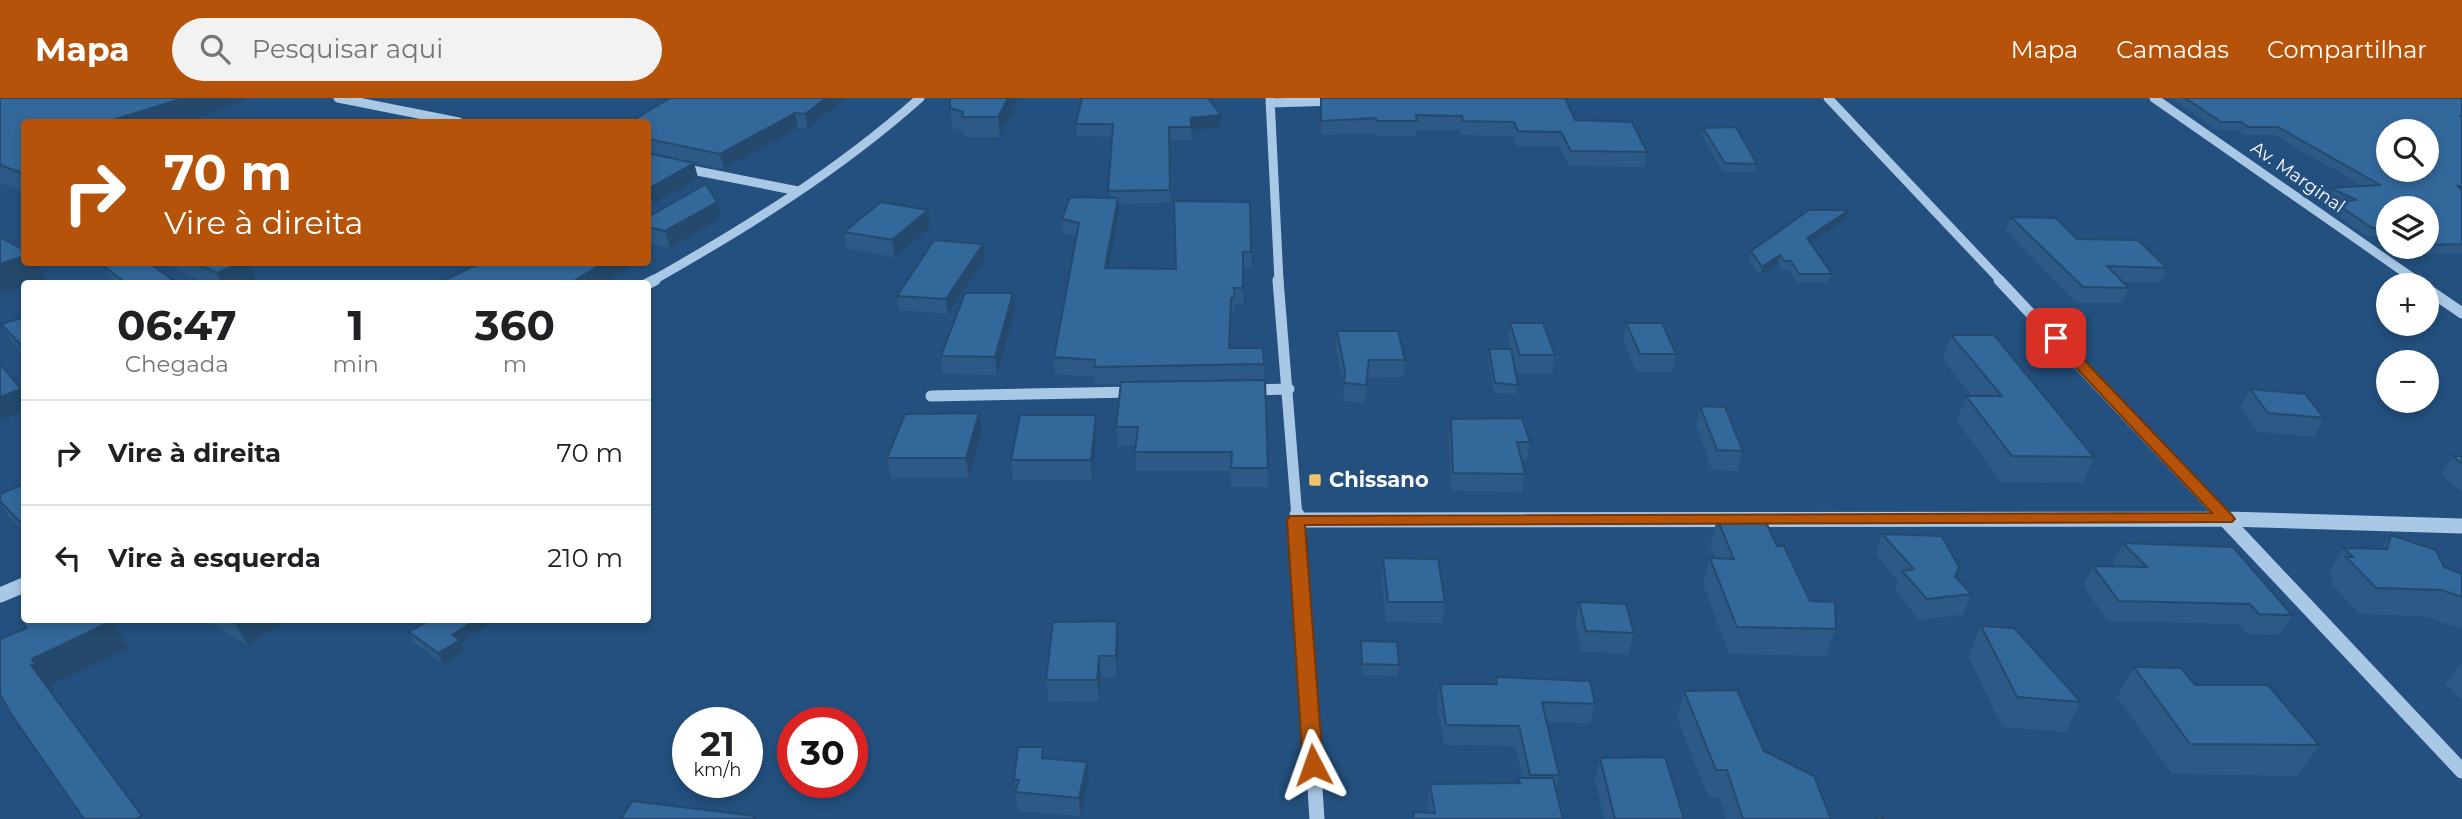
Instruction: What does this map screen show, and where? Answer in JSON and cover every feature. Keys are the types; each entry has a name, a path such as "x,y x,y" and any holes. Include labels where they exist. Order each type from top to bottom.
{"street":[{"path":"338,98 444,119"},
{"path":"651,282 798,191 903,114 920,98"},
{"path":"1828,98 2462,771"},
{"name":"Av. Marginal","path":"2154,98 2405,273"},
{"path":"1317,819 1289,389 1277,265 1270,100 1352,101"},
{"path":"675,166 798,191"},
{"path":"2439,297 2462,313"},
{"path":"1234,390 1289,389"},
{"path":"932,396 1151,392"},
{"path":"1296,520 2226,519 2462,526"},
{"path":"0,595 21,585"}],"building":[{"path":"0,98 184,98 116,119 21,119 21,173 0,165"},
{"path":"670,98 826,98 805,114 795,113 720,154 651,140 651,119 635,119"},
{"path":"950,98 1008,98 998,117 962,117 963,112 950,108"},
{"path":"1082,98 1208,98 1221,115 1191,118 1191,127 1169,127 1170,190 1108,191 1113,124 1076,124"},
{"path":"1321,98 1565,98 1575,120 1632,122 1647,152 1571,151 1561,132 1518,131 1514,122 1463,121 1462,116 1416,115 1417,121 1377,121 1376,118 1321,121"},
{"path":"2185,98 2462,98 2462,187 2458,186 2462,191 2462,244 2439,245 2439,196 2376,196 2376,228 2372,228 2334,202 2357,200 2330,188 2380,185 2278,127 2248,127 2241,122 2221,122"},
{"path":"1736,127 1757,164 1725,163 1703,128"},
{"path":"651,154 694,163 651,187"},
{"path":"706,184 717,202 665,231 651,228 651,215"},
{"path":"1070,197 1118,198 1105,268 1176,269 1174,201 1250,202 1251,252 1243,252 1243,288 1234,288 1234,298 1231,298 1229,348 1263,348 1264,364 1094,367 1095,360 1054,357 1079,223 1062,219"},
{"path":"881,202 928,210 892,240 844,232"},
{"path":"1809,210 1849,210 1807,238 1832,274 1799,274 1791,261 1784,261 1780,255 1762,267 1751,251"},
{"path":"2011,217 2056,218 2077,239 2138,240 2167,268 2107,266 2129,288 2083,287"},
{"path":"0,237 21,248 21,257 0,264"},
{"path":"934,240 983,244 946,299 897,296"},
{"path":"153,266 173,280 122,280 105,267"},
{"path":"202,266 233,266 217,273"},
{"path":"474,266 598,266 576,280 445,280"},
{"path":"965,293 1013,293 995,357 941,356"},
{"path":"21,318 21,345 1,324"},
{"path":"1510,323 1543,323 1555,355 1520,355"},
{"path":"1626,323 1662,323 1676,354 1640,354"},
{"path":"1337,331 1398,331 1405,360 1369,360 1366,385 1344,383 1345,372"},
{"path":"1951,335 1994,335 2094,457 2012,456 1966,396 2002,396"},
{"path":"1489,349 1511,349 1518,385 1495,383"},
{"path":"0,364 21,389 0,397"},
{"path":"1265,380 1268,468 1231,468 1232,452 1135,452 1138,427 1116,427 1121,382"},
{"path":"2250,389 2305,394 2324,418 2268,413"},
{"path":"1700,406 1725,407 1743,451 1717,450"},
{"path":"979,413 966,458 887,458 905,414"},
{"path":"1020,415 1096,415 1091,460 1011,460"},
{"path":"1522,418 1530,442 1517,442 1525,474 1453,473 1451,419"},
{"path":"2453,456 2462,456 2462,464"},
{"path":"21,485 21,523 0,501 0,494"},
{"path":"1717,519 1765,520 1777,546 1784,546 1810,601 1835,602 1836,629 1737,627 1710,558 1734,559"},
{"path":"1882,534 1942,536 1959,567 1955,576 1971,594 1927,599 1902,571 1914,569"},
{"path":"2391,535 2436,550 2444,567 2462,574 2462,597 2442,590 2376,588 2346,557 2353,557 2344,548 2387,549"},
{"path":"2123,543 2233,547 2292,615 2259,614 2250,604 2119,601 2093,566 2147,567"},
{"path":"1383,558 1438,559 1445,602 1388,602"},
{"path":"1579,602 1626,604 1634,633 1586,631"},
{"path":"1117,621 1116,656 1099,656 1097,680 1046,680 1053,622"},
{"path":"23,623 108,623 32,659 35,664 31,665 142,816 135,819 84,819 11,714 0,694 0,639 27,628"},
{"path":"425,623 470,623 452,635 460,640 438,653 409,632"},
{"path":"1981,626 2014,628 2081,702 2017,697"},
{"path":"1361,641 1397,642 1399,665 1362,664"},
{"path":"2134,667 2181,668 2195,685 2268,685 2319,745 2190,744"},
{"path":"1496,677 1590,681 1595,704 1542,702 1559,775 1530,775 1519,726 1446,725 1440,684 1497,684"},
{"path":"1737,690 1764,751 1814,776 1831,819 1743,819 1727,770 1716,770 1684,691"},
{"path":"1018,747 1043,747 1042,758 1087,762 1079,798 1015,792 1019,780 1014,780"},
{"path":"1665,757 1684,819 1615,819 1600,758"},
{"path":"1518,778 1553,778 1563,819 1414,819 1413,812 1435,813 1430,784 1520,783"},
{"path":"632,801 755,816 753,819 621,819"}],"place":[{"name":"Chissano","path":"1315,480"}],"route":[{"path":"1313,765 1296,520 2226,519 2056,338"}]}
